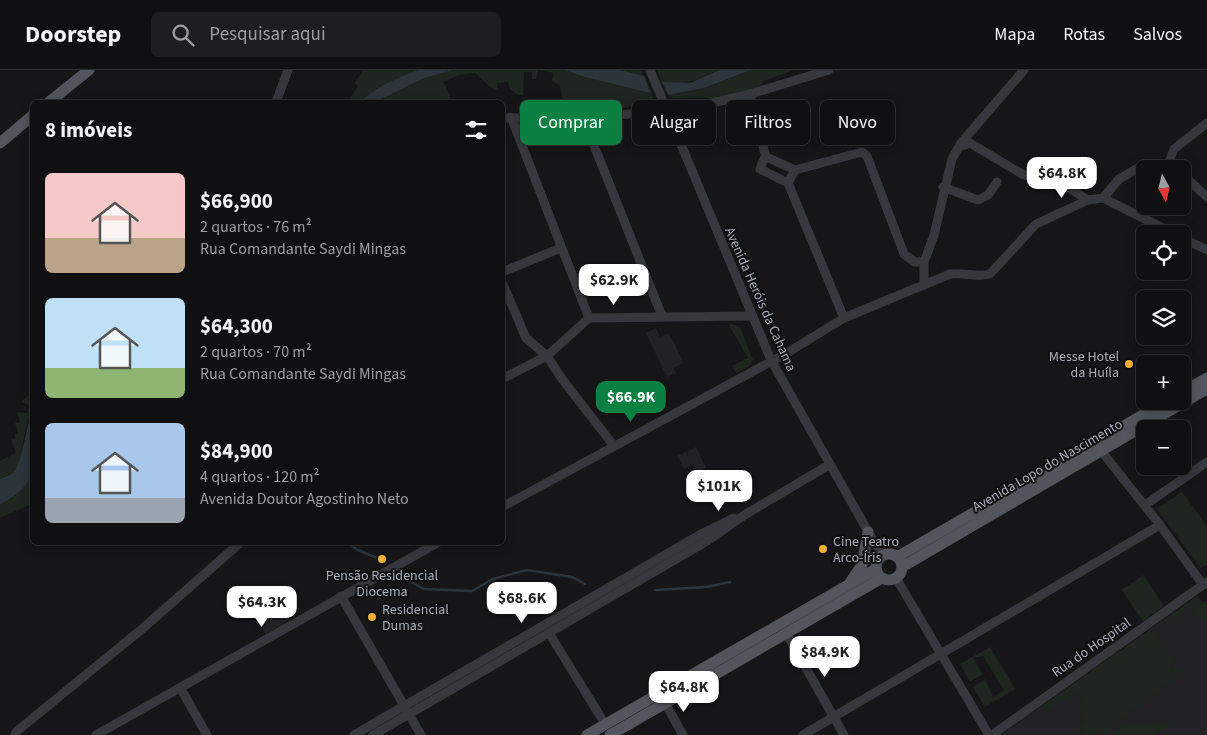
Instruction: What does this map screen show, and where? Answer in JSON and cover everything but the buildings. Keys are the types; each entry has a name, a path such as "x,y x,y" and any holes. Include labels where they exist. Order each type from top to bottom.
{"main road":[{"path":"52,100 89,70"},
{"path":"0,143 30,118"},
{"path":"1191,387 1207,378"},
{"name":"Avenida Lopo do Nascimento","path":"1098,446 1207,389"},
{"name":"Avenida Lopo do Nascimento","path":"900,562 1098,446 1153,410"},
{"path":"843,588 857,575 862,565 868,532"},
{"path":"889,554 900,562 896,578 889,580 879,574 877,562 882,556 889,554"},
{"path":"607,730 843,588 879,574"},
{"path":"587,735 607,730 665,703 786,633 879,574"}],"street":[{"path":"277,100 288,70"},
{"name":"Avenida Heróis da Cahama","path":"650,70 662,100"},
{"path":"716,104 829,70"},
{"path":"924,285 924,262 934,235 952,159 959,147 1024,70"},
{"path":"750,94 766,158 760,169 788,183 844,318"},
{"path":"520,118 507,118 589,318"},
{"path":"1173,160 1174,149 1207,123"},
{"path":"959,147 970,143 1022,174 1038,180 1053,178 1088,200"},
{"path":"594,145 662,316"},
{"name":"Avenida Heróis da Cahama","path":"681,145 771,360 882,556"},
{"path":"766,158 795,170 862,152 867,156 904,254 915,262 924,262"},
{"path":"1103,198 1128,172 1136,169"},
{"path":"788,183 795,170"},
{"path":"944,187 978,200 988,195 997,182"},
{"path":"1191,182 1207,197"},
{"path":"505,505 844,318 950,274 966,272 982,276 990,274 1036,224 1088,200 1103,198 1156,225"},
{"path":"1191,242 1207,250"},
{"path":"505,271 560,248"},
{"path":"505,289 526,338 547,356 562,379 614,446"},
{"path":"505,377 547,356 589,318 752,316"},
{"path":"1098,446 1205,584"},
{"path":"1145,506 1207,462"},
{"path":"373,735 707,541 746,514 830,465"},
{"path":"354,735 703,533 746,514"},
{"path":"804,735 1160,525"},
{"path":"16,735 17,731 142,629 238,545"},
{"path":"96,735 181,689 341,596 434,545"},
{"path":"896,578 990,735"},
{"name":"Rua do Hospital","path":"990,735 1205,584"},
{"path":"341,596 421,735"},
{"path":"549,633 607,730"},
{"path":"786,633 844,735"},
{"path":"181,689 207,735"},
{"path":"665,703 683,735"}],"shaded area":[{"path":"364,70 538,70 536,79 532,79 532,72 524,72 523,95 518,95 510,89 508,82 497,83 498,90 490,87 475,73 458,75 444,82 451,100 350,100 358,86 354,83"},
{"path":"419,70 453,70 424,78 379,100 363,100 380,87"},
{"path":"539,70 641,70 653,96 652,100 632,100 632,107 622,108 622,100 563,100 560,86 552,81 554,73"},
{"path":"565,70 619,70 644,76 651,93 585,77"},
{"path":"657,70 719,70 680,84 662,82"},
{"path":"719,70 751,70 704,88 668,95 662,82 690,83"},
{"path":"751,70 794,70 764,81 757,89 711,100 705,97 672,98 668,95 704,88"},
{"path":"730,323 740,327 753,360 749,366 736,373 732,366 748,358 730,327"},
{"path":"656,328 660,337 669,333 684,363 673,368 676,373 667,377 646,333"},
{"path":"30,394 30,415 20,461 15,472 0,479 0,461 16,453 11,439 15,439 15,434 18,434 15,423 20,422 17,412 27,413 29,405 21,402"},
{"path":"30,417 30,479 15,495 0,505 0,479 14,472 22,452"},
{"path":"696,447 706,468 698,472 693,464 684,469 677,456 686,452 688,456 688,451"},
{"path":"30,479 30,505 0,518 0,505 15,495"},
{"path":"1182,492 1207,526 1207,565 1201,568 1157,509"},
{"path":"1143,575 1164,606 1143,621 1122,590"},
{"path":"1197,596 1203,603 1207,601 1207,735 1001,735"},
{"path":"1197,596 1203,603 1207,601 1207,624 1205,626 1190,606 1165,624 1163,621"},
{"path":"279,598 290,620 265,634 253,610"},
{"path":"1151,629 1172,658 1173,662 1168,667 1172,672 1178,668 1182,673 1103,732 1101,729 1091,735 1084,735 1079,727 1087,721 1078,707 1084,703 1077,693 1046,712 1042,706"},
{"path":"990,647 1015,689 985,707 973,687 985,679 993,697 1004,690 983,656 973,658 982,674 970,682 960,664"},
{"path":"1173,722 1155,735 1113,735 1125,726"}],"waterway":[{"path":"351,545 356,549 386,562"},
{"path":"406,574 411,582 424,589 472,591 493,579 527,570 572,577 585,584"},
{"path":"655,590 706,587 730,582"}],"place":[{"name":"Messe Hotel da Huíla","path":"1129,364"},
{"name":"Cine Teatro Arco-Íris","path":"823,549"},
{"name":"Pensão Residencial Diocema","path":"382,559"},
{"name":"Residencial Dumas","path":"372,617"}]}
